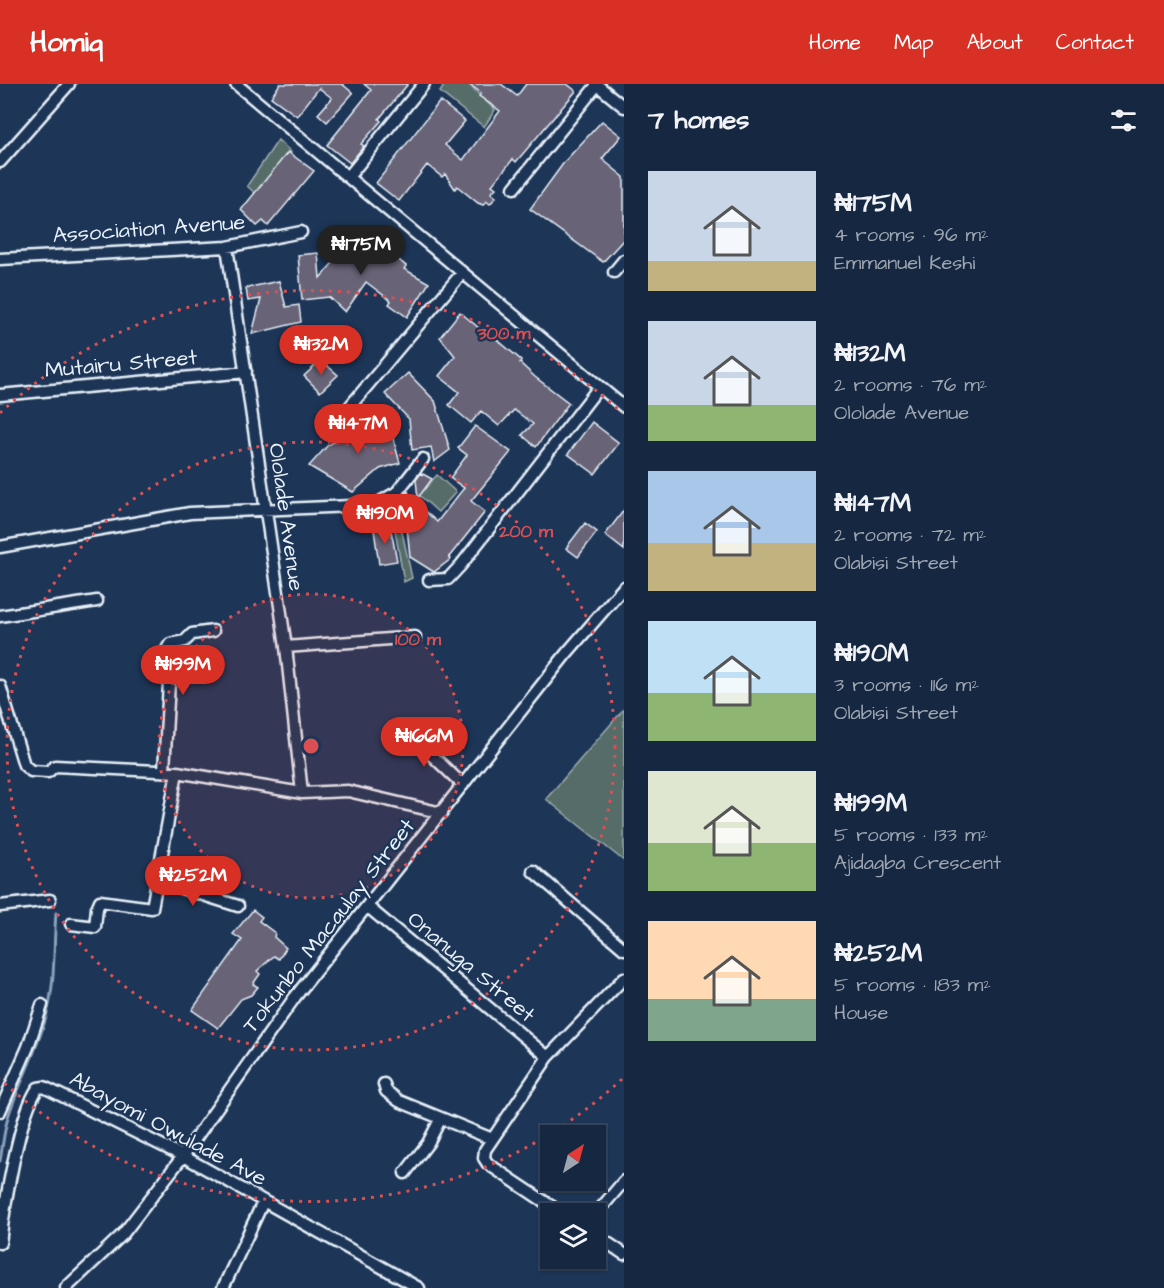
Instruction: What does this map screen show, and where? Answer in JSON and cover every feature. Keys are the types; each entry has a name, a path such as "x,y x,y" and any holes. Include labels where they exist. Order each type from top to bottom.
{"street":[{"path":"0,162 69,84"},
{"path":"236,84 249,88 462,273 624,407"},
{"path":"349,176 424,84"},
{"path":"514,188 596,85 624,107"},
{"name":"Association Avenue","path":"0,259 227,247 301,232"},
{"name":"Ololade Avenue","path":"227,247 286,647 302,792"},
{"path":"614,272 624,260"},
{"path":"346,411 462,273"},
{"name":"Mutairu Street","path":"0,395 246,372"},
{"path":"429,580 448,579 461,565 599,387"},
{"path":"0,547 190,513 375,505 397,492 423,459"},
{"name":"Tokunbo Macaulay Street","path":"66,1288 123,1234 183,1156 295,997 566,654 624,587"},
{"path":"0,616 97,601"},
{"path":"164,770 169,683 167,649 170,644 185,641 192,634 213,631"},
{"path":"286,647 415,637"},
{"path":"0,686 24,765 31,771 48,772 55,766 164,770 302,792 348,791 442,813"},
{"path":"419,738 419,744 463,786"},
{"path":"71,924 95,927 100,901 152,908 177,772"},
{"path":"533,871 624,949"},
{"path":"156,880 238,906"},
{"path":"0,906 50,900"},
{"name":"Onanuga Street","path":"368,907 548,1057"},
{"path":"546,1203 498,1171 484,1158 492,1139 548,1057 624,978"},
{"path":"0,1111 28,1047 42,1005"},
{"path":"384,1084 386,1091 399,1101 492,1139"},
{"name":"Abayomi Owulade Ave","path":"0,1243 4,1206 25,1119 38,1088 50,1088 183,1156 419,1288"},
{"path":"405,1173 428,1143 441,1118"},
{"path":"605,1203 624,1180"},
{"path":"223,1288 263,1202"},
{"path":"606,1242 624,1254"}],"green space":[{"path":"445,84 468,84 495,110 484,127 440,92"},
{"path":"278,140 291,152 257,195 247,186"},
{"path":"437,475 456,492 438,512 419,495"},
{"path":"393,519 400,522 412,578 404,582"},
{"path":"624,709 624,861 546,799"}],"building":[{"path":"280,84 342,84 353,93 327,122 318,114 332,98 319,88 297,116 271,97"},
{"path":"364,84 408,84 379,119 381,121 361,144 364,146 350,163 327,145 371,90"},
{"path":"469,84 501,84 517,96 526,84 567,84 576,91 516,162 513,159 492,185 496,188 491,193 496,197 490,204 486,201 483,205 478,203 457,186 455,189 445,174 442,177 427,165 399,201 376,183 440,101 465,121 445,145 463,160 500,111 479,96 481,93"},
{"path":"602,121 621,136 602,159 624,177 624,239 603,262 530,209 565,161"},
{"path":"288,152 314,171 268,226 263,221 257,226 241,210"},
{"path":"362,229 406,266 404,269 429,283 407,317 366,282 345,312 329,297 302,300 298,255 318,253 320,278"},
{"path":"279,281 286,307 299,305 301,322 252,334 261,299 248,301 246,288"},
{"path":"460,312 492,339 494,337 521,360 520,363 535,377 569,403 536,447 522,435 533,424 514,410 499,426 481,411 471,423 449,405 459,392 439,376 455,356 440,337"},
{"path":"321,360 338,375 320,392 304,376"},
{"path":"408,373 435,401 450,450 434,462 431,447 412,450 409,419 385,394"},
{"path":"388,420 400,463 380,469 353,492 309,466 328,445 364,425"},
{"path":"592,422 619,443 595,474 568,454"},
{"path":"475,426 511,452 471,501 485,512 449,557 451,559 434,572 410,557 407,527 389,514 408,491 412,505 417,504 437,522 464,488 450,478 467,455 458,448"},
{"path":"421,473 432,479 418,498 416,480"},
{"path":"624,510 624,550 605,535"},
{"path":"585,523 597,532 578,557 566,548"},
{"path":"390,525 397,561 379,564 374,530"},
{"path":"253,910 262,917 259,921 275,933 274,937 286,948 279,959 274,956 257,971 260,974 253,984 258,987 251,995 241,999 218,1028 192,1010 242,940 233,934"}],"waterway":[{"path":"0,1161 8,1117 38,1041 49,1004 53,978 56,913"}]}
